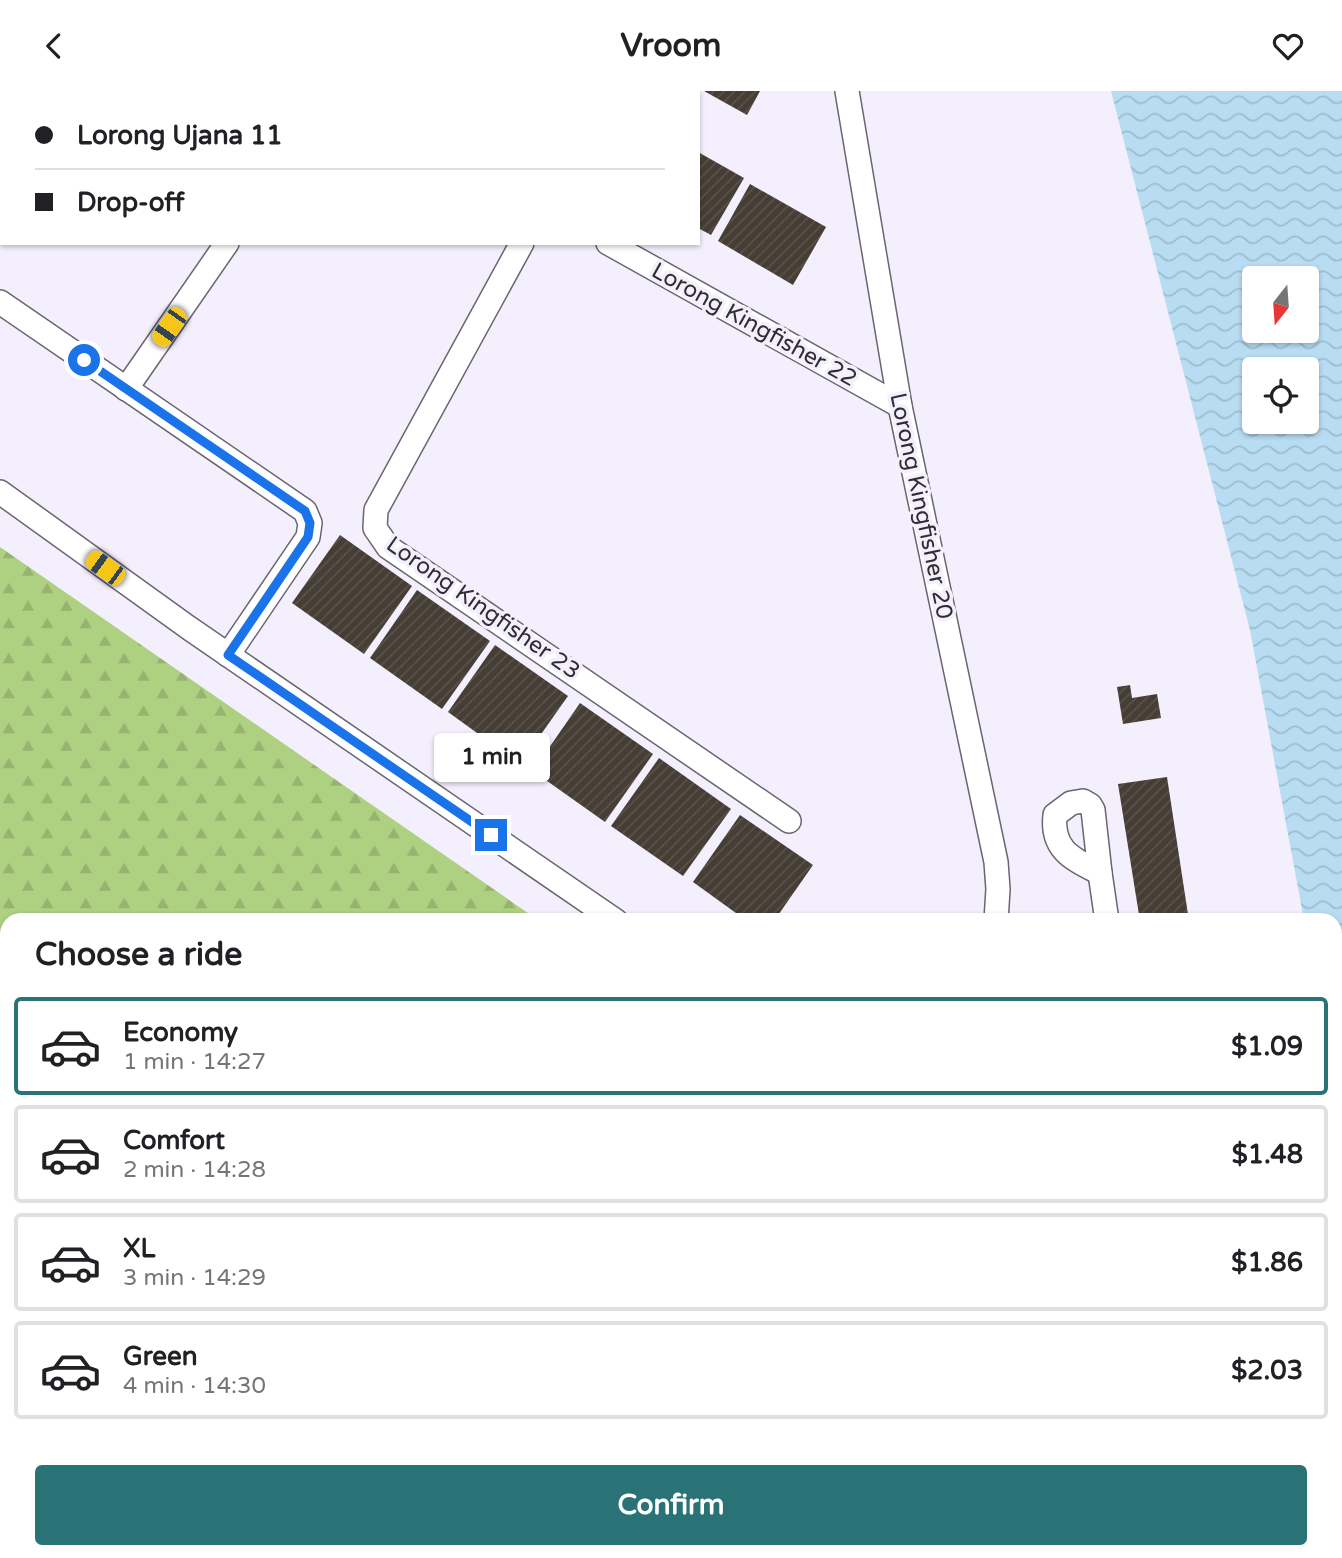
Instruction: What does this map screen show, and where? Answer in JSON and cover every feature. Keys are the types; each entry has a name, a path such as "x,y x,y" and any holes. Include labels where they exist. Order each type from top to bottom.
{"street":[{"name":"Lorong Kingfisher 20","path":"847,91 900,406 996,862 996,913"},
{"path":"126,389 226,245"},
{"name":"Lorong Kingfisher 23","path":"521,245 376,510 375,528 388,547 789,821"},
{"name":"Lorong Kingfisher 22","path":"612,245 900,406"},
{"path":"0,302 305,511 310,523 308,537 228,655"},
{"path":"0,492 228,655 604,913"},
{"path":"1100,873 1106,913"}],"green space":[{"path":"0,547 528,913 0,913"}],"water":[{"path":"1111,91 1342,91 1342,913 1303,913 1250,630"}],"building":[{"path":"704,91 760,91 747,115"},
{"path":"700,153 744,178 711,235 700,229"},
{"path":"750,184 826,227 793,285 718,241"},
{"path":"340,535 412,586 364,654 292,603"},
{"path":"417,590 490,641 442,709 370,658"},
{"path":"495,645 568,696 520,764 448,712"},
{"path":"1130,685 1132,698 1157,694 1161,718 1123,724 1117,687"},
{"path":"580,703 653,754 605,822 533,771"},
{"path":"659,758 731,809 683,876 611,826"},
{"path":"1167,777 1188,913 1139,913 1118,784"},
{"path":"740,815 813,865 780,913 736,913 693,882"}],"route":[{"path":"84,360 305,511 310,523 308,537 228,655 491,835"}]}
